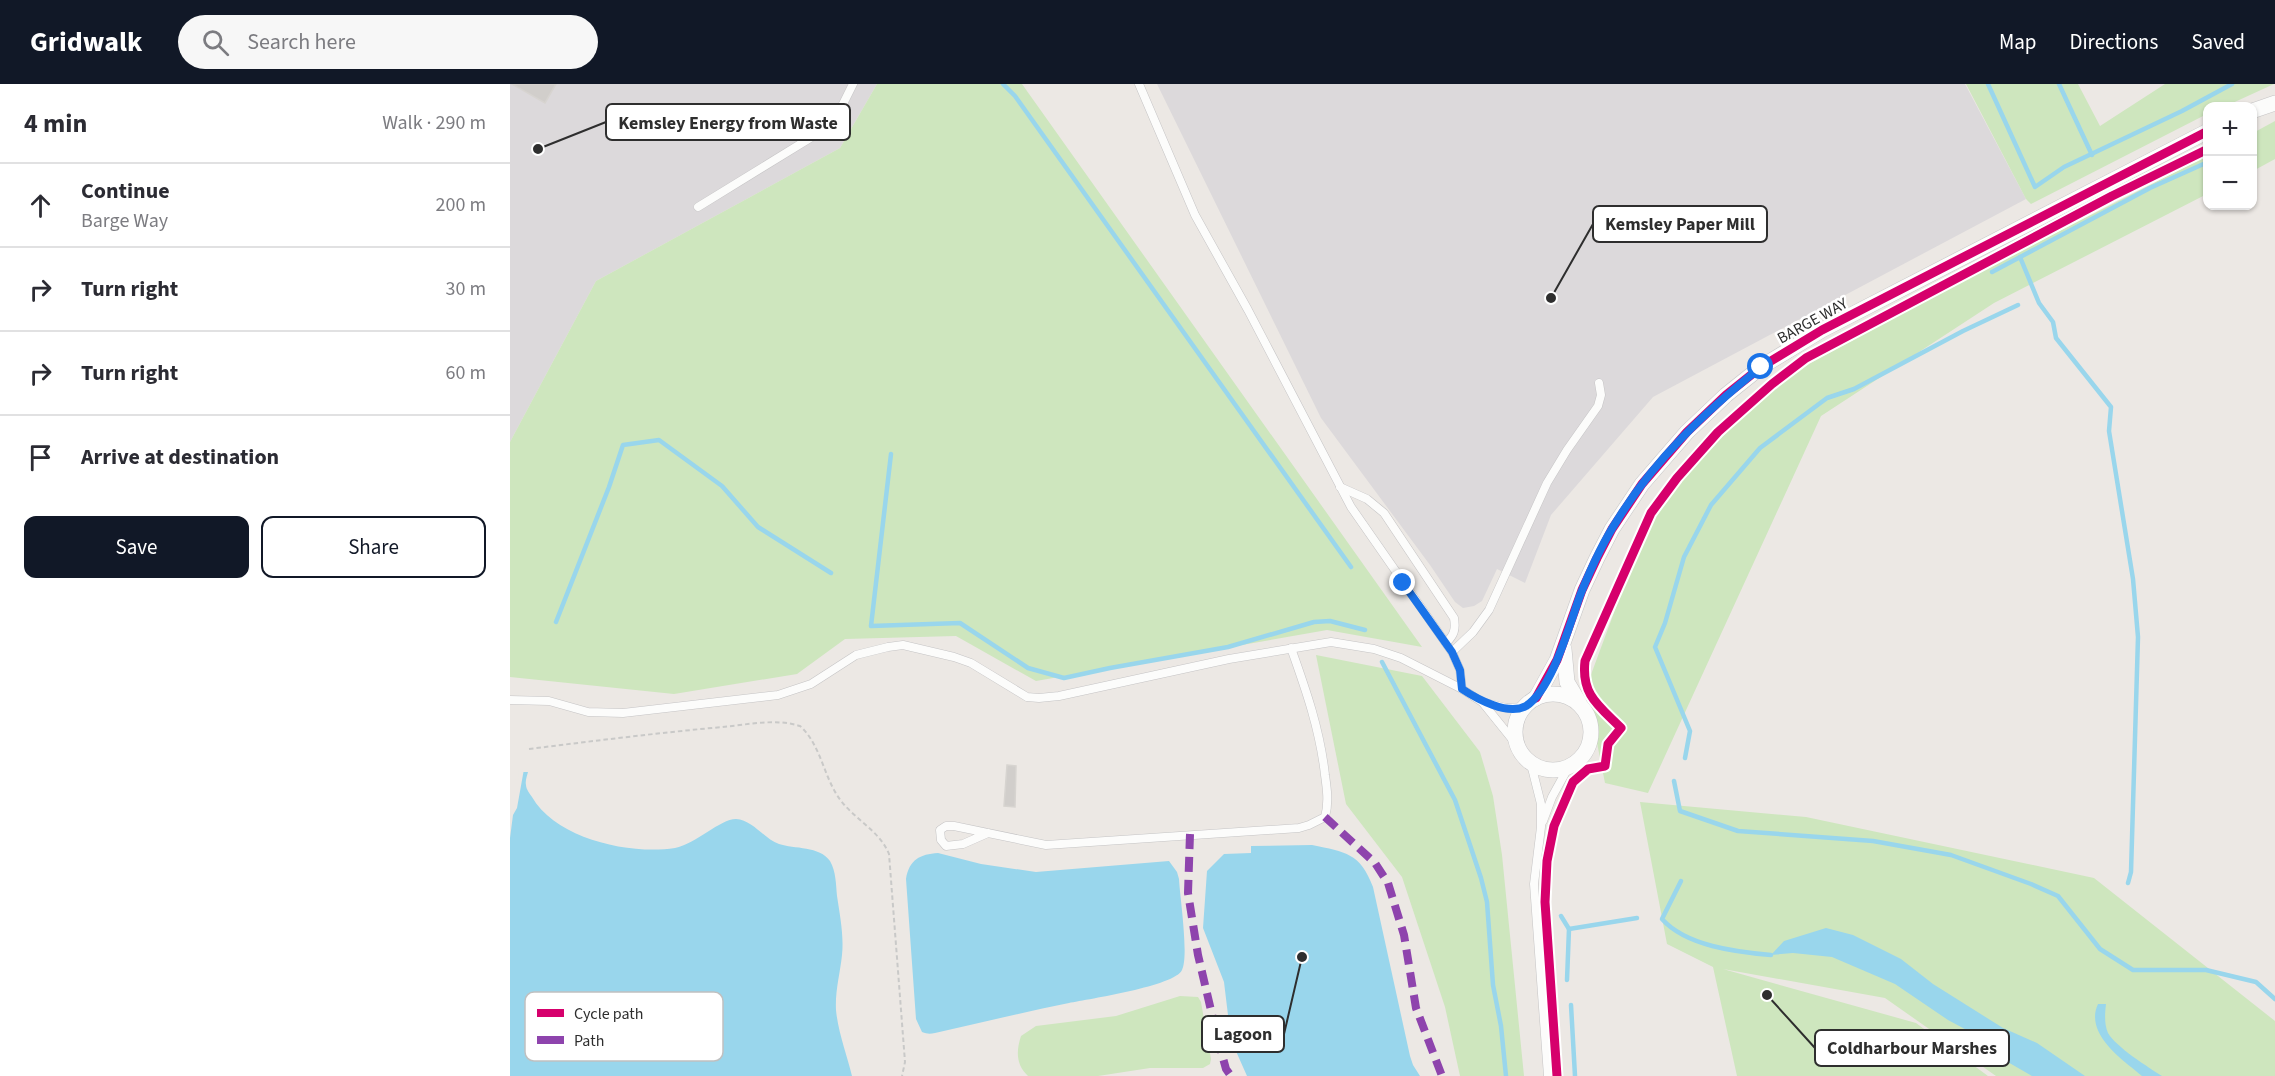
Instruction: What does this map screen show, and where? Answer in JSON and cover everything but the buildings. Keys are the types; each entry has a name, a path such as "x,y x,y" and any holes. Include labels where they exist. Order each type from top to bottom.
{"street":[{"path":"2257,110 2275,103"},
{"name":"BARGE WAY","path":"1530,702 1551,672 1582,590 1619,516 1672,448 1735,388 1761,367 1822,330 2203,134"},
{"name":"BARGE WAY","path":"1565,640 1564,660 1567,682 1581,706"},
{"path":"1547,694 1560,694 1571,698 1581,706 1588,715 1592,727 1592,738 1588,750 1581,759 1568,768 1549,770 1531,764 1522,755 1516,744 1516,724 1530,702 1547,694"}],"lane":[{"path":"698,207 833,124 853,84"},
{"path":"1139,84 1195,215 1248,310 1340,487 1364,527 1452,652 1460,670 1462,689"},
{"path":"1452,652 1473,632 1489,610 1547,483 1598,406 1601,394 1599,383"},
{"path":"1340,487 1377,506 1400,534 1454,618 1456,628 1446,643"},
{"path":"510,699 549,701 588,712 623,713 778,695 811,684 856,655 888,646 903,645 971,663 1017,693 1026,697 1039,698 1331,642 1374,649 1410,662 1462,689 1482,702 1516,744"},
{"path":"988,833 953,847 946,846 939,836 940,830 951,826 988,833 1035,844 1055,845 1299,828 1317,822 1325,817 1328,807 1323,755 1313,710 1291,648"},
{"path":"1482,702 1506,708 1530,702"},
{"path":"1531,764 1540,796 1541,827 1534,884 1548,1076"},
{"path":"1541,827 1552,797 1568,768"}],"path":[{"path":"529,749 638,735 746,725 782,723 800,726 814,744 837,795 880,838 889,854 905,1062 902,1076"}],"shaded area":[{"path":"510,84 877,84 840,148 596,281 510,442"},
{"path":"1157,84 1965,84 2026,199 1653,397 1551,515 1525,583 1497,569 1482,601 1474,606 1463,608 1455,602 1321,418"}],"green space":[{"path":"877,84 1022,84 1422,647 1327,630 1036,681 956,636 845,639 797,674 674,694 510,677 510,442 596,281 840,148"},
{"path":"1966,84 2078,84 2100,126 2165,84 2274,84 2235,102 2203,102 2203,116 2031,204 2026,199"},
{"path":"2275,121 2275,159 2257,169 2257,156 2257,131"},
{"path":"2203,158 2203,196 1994,303 1821,416 1648,793 1605,783 1586,688 1651,513 1772,384 1977,273"},
{"path":"1316,655 1422,676 1480,752 1493,796 1502,855 1524,1076 1460,1076 1445,1007 1402,877 1346,804"},
{"path":"1640,802 1806,817 2094,878 2275,1021 2275,1076 1996,1076 1885,998 1723,969 1916,1023 1988,1076 1737,1076 1713,967 1667,944"},
{"path":"1180,996 1198,997 1201,1002 1211,1059 1210,1064 1203,1068 1150,1068 1098,1076 1028,1076 1021,1067 1018,1047 1021,1036 1036,1026 1116,1016"}],"water":[{"path":"522,772 528,772 527,788 543,812 558,824 576,833 616,846 657,850 675,848 691,842 723,823 736,819 753,826 774,842 813,850 826,856 835,874 842,933 836,1010 852,1076 510,1076 510,780 520,784"},
{"path":"1312,845 1343,852 1357,861 1368,876 1373,887 1410,1056 1420,1076 1247,1076 1231,1040 1224,982 1203,928 1207,871 1224,854 1251,853 1251,846"},
{"path":"938,853 981,864 1036,872 1169,861 1179,879 1185,953 1182,970 1176,976 1164,981 1130,991 935,1033 922,1032 916,1019 906,879 907,872 916,859"},
{"path":"1826,928 1853,935 1901,959 1933,984 2003,1028 2037,1043 2085,1076 2032,1076 2006,1061 1976,1035 1948,1020 1895,984 1832,957 1793,953 1771,955 1784,941"},
{"path":"2098,1004 2106,1004 2106,1026 2112,1038 2162,1076 2142,1076 2109,1048 2098,1031 2095,1013"}],"pier":[{"path":"524,769 510,838 510,777 518,780 519,770"}],"waterway":[{"path":"1003,84 1015,96 1351,567"},
{"path":"1988,84 2035,187 2064,167 2182,111 2232,84"},
{"path":"2059,84 2092,155"},
{"path":"1992,272 2150,188 2203,164"},
{"path":"2020,257 2039,303 2053,322 2056,338 2111,407 2109,431 2133,579 2138,637 2131,872 2128,883"},
{"path":"1685,758 1690,731 1655,647 1665,623 1684,557 1711,505 1760,448 1827,398 1854,389 1963,331 2018,305"},
{"path":"556,622 623,445 659,440 722,486 758,527 831,573"},
{"path":"891,454 871,626 960,623 1028,668 1064,678 1228,647 1314,622 1330,621 1365,630"},
{"path":"1382,662 1455,800 1481,878 1487,902 1493,985 1501,1026 1506,1076"},
{"path":"1674,781 1680,811 1738,831 1873,841 1951,855 2058,896 2100,949 2133,970 2206,970 2256,982 2275,999"},
{"path":"1681,881 1662,919 1672,928 1684,936 1712,946 1771,955"},
{"path":"1561,916 1569,929"},
{"path":"1567,980 1569,929 1637,918"},
{"path":"1571,1005 1575,1076"}],"marked path":[{"path":"1325,817 1375,863 1388,883 1404,935 1416,1008 1442,1076"},
{"path":"1190,834 1188,893 1198,955 1218,1040 1226,1069 1231,1076"}],"cycle path":[{"path":"1536,698 1557,660 1582,590 1612,529 1642,484 1687,432 1726,395 1761,367 1822,330 2203,134"},
{"path":"1557,1076 1545,902 1547,861 1554,826 1573,782 1588,769 1605,766 1608,744 1621,728 1593,699 1586,683 1585,661 1651,513 1677,478 1718,432 1772,384 1806,358 2112,196 2203,151"}],"place":[{"name":"Kemsley Energy from Waste","path":"538,149"},
{"name":"Kemsley Paper Mill","path":"1551,298"},
{"name":"Lagoon","path":"1302,957"},
{"name":"Coldharbour Marshes","path":"1767,995"}],"route":[{"path":"1403,583 1452,652 1460,670 1462,689 1482,702 1499,707 1524,707 1536,698 1557,660 1582,590 1619,516 1654,468 1687,432 1726,395 1761,367"}]}
